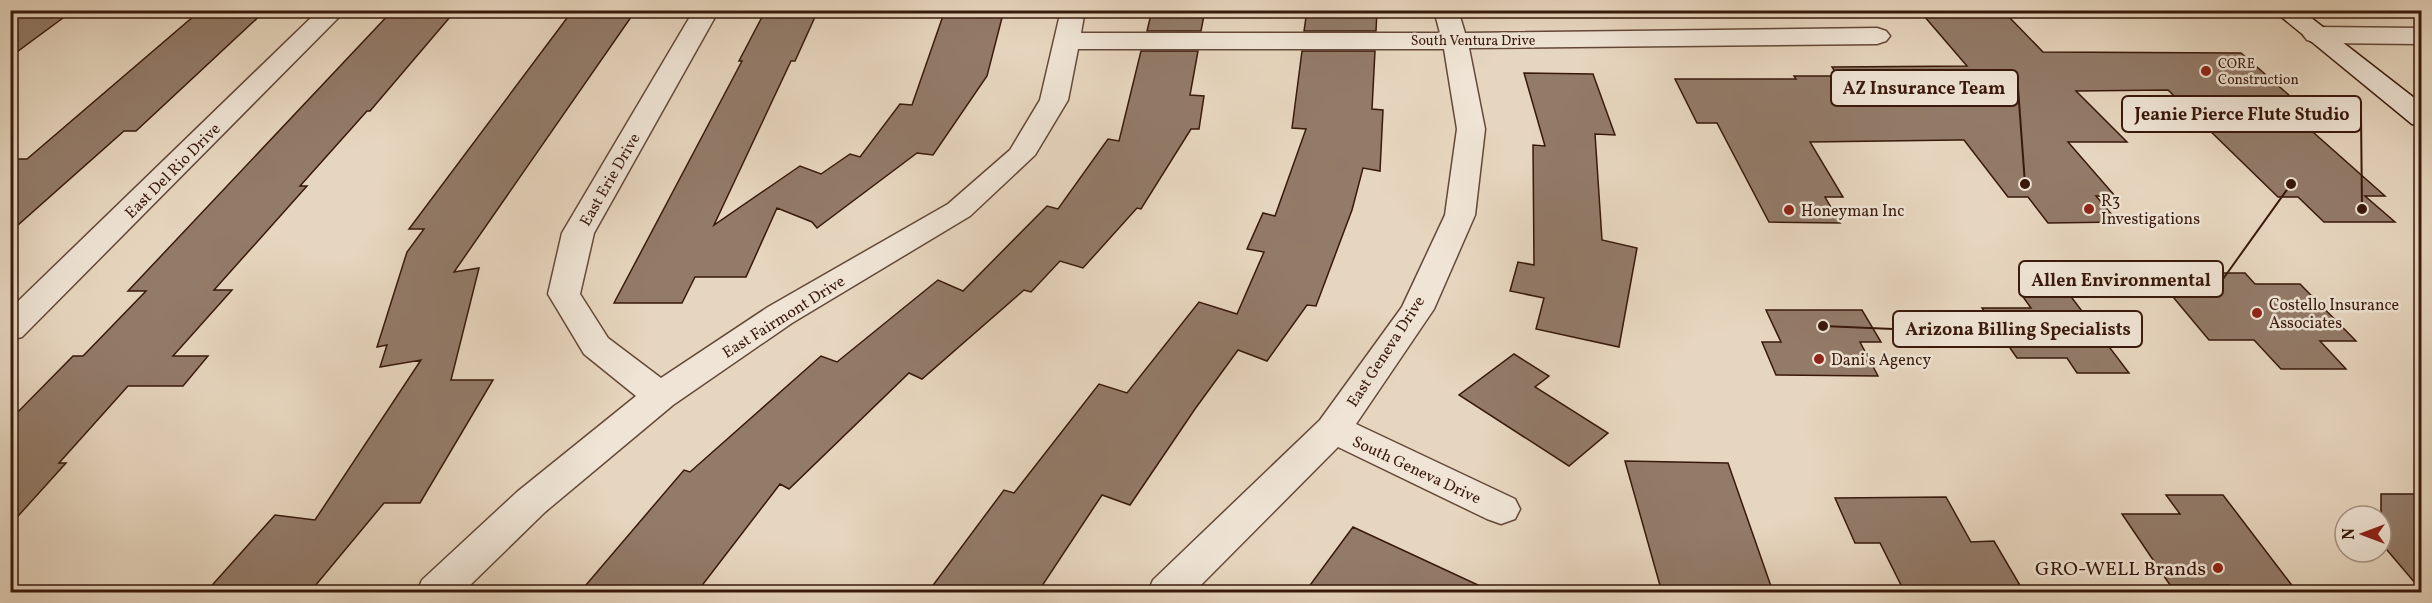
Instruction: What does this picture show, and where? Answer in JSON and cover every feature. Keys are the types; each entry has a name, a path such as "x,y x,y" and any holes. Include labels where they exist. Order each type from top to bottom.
{"street":[{"name":"East Del Rio Drive","path":"10,329 334,10"},
{"name":"East Erie Drive","path":"660,396 596,346 564,294 578,233 708,10"},
{"name":"South Ventura Drive","path":"1071,26 1451,26 1877,36 1858,10"},
{"path":"2285,10 2421,118"},
{"name":"East Fairmont Drive","path":"437,592 531,502 660,396 780,315 959,210 1021,155 1054,100 1071,26"},
{"name":"East Geneva Drive","path":"1168,592 1333,429 1417,309 1460,215 1471,129 1451,26"},
{"path":"2316,35 2421,36"},
{"name":"South Geneva Drive","path":"1333,429 1501,508"}],"building":[{"path":"201,10 266,10 136,131 124,131 10,232 10,159 27,159"},
{"path":"393,10 456,10 370,111 367,111 300,186 307,186 214,290 232,290 173,356 208,356 183,386 128,386 59,463 66,463 10,525 10,420 73,356 83,356 146,291 128,291"},
{"path":"573,10 636,10 454,272 479,268 451,380 493,380 420,503 384,503 310,592 206,592 275,515 315,520 421,360 380,367 387,345 377,347 407,252 424,229 409,229"},
{"path":"945,10 1004,10 987,76 933,155 917,153 817,228 812,222 777,208 746,277 695,277 682,303 614,303 742,61 739,61 762,17 815,17 795,61 791,61 714,225 800,166 821,174 850,154 860,157 900,104 912,105"},
{"path":"1152,10 1205,10 1201,31 1147,31"},
{"path":"1307,10 1377,10 1376,31 1304,31"},
{"path":"10,12 71,12 10,57"},
{"path":"1924,16 2008,16 2043,52 2241,53 2323,125 2305,125 2385,196 2365,196 2395,222 2324,222 2298,197 2278,197 2168,90 2076,91 2127,142 2068,142 2115,196 2096,196 2118,222 2048,223 2028,197 2008,197 1964,140 1957,140 1810,142 1843,197 1825,197 1840,223 1769,222 1717,123 1697,123 1675,79 1796,79 1794,76 1838,76 1832,67 1967,66"},
{"path":"1141,51 1198,51 1190,95 1204,96 1199,129 1191,129 1141,209 1137,208 1083,268 1060,261 1031,292 1024,290 922,379 909,373 789,489 780,484 697,592 580,592 684,470 690,472 821,356 837,362 938,280 963,291 1047,206 1058,209 1108,139 1119,141"},
{"path":"1302,51 1375,51 1372,109 1383,110 1380,171 1363,168 1352,210 1316,306 1307,305 1267,361 1238,350 1130,505 1102,495 1038,592 928,592 1004,490 1014,493 1099,384 1127,393 1199,302 1237,314 1264,252 1247,249 1263,213 1275,216 1306,129 1292,128"},
{"path":"1524,73 1593,74 1615,135 1595,134 1602,240 1637,248 1619,347 1536,329 1544,298 1510,291 1518,262 1534,265 1533,145 1545,146"},
{"name":"Costello Insurance Associates","path":"2194,273 2245,273 2255,284 2300,284 2356,341 2320,341 2346,369 2281,369 2254,340 2209,340 2163,285 2205,285"},
{"path":"2021,294 2069,294 2129,373 2077,373 2067,358 2017,358 1982,308 2031,308"},
{"path":"1766,310 1862,310 1881,342 1860,342 1878,376 1776,375 1762,342 1781,342"},
{"path":"1514,354 1549,376 1535,387 1608,433 1569,466 1459,395"},
{"path":"1625,461 1728,463 1773,592 1699,592 1699,590 1661,589"},
{"path":"2381,494 2421,494 2421,590 2393,557 2393,504 2381,504"},
{"path":"2166,495 2223,495 2297,592 2236,592 2230,585 2170,585 2122,514 2180,514"},
{"path":"1946,497 1971,542 1994,541 2021,587 1903,589 1880,543 1855,543 1835,498"},
{"path":"1353,527 1493,592 1305,592"}],"place":[{"name":"CORE Construction","path":"2206,71"},
{"name":"AZ Insurance Team","path":"2025,184"},
{"name":"Allen Environmental","path":"2291,184"},
{"name":"R3 Investigations","path":"2089,209"},
{"name":"Jeanie Pierce Flute Studio","path":"2362,209"},
{"name":"Honeyman Inc","path":"1789,210"},
{"name":"Costello Insurance Associates","path":"2257,313"},
{"name":"Arizona Billing Specialists","path":"1823,326"},
{"name":"Dani's Agency","path":"1819,359"},
{"name":"GRO-WELL Brands","path":"2218,568"}]}
